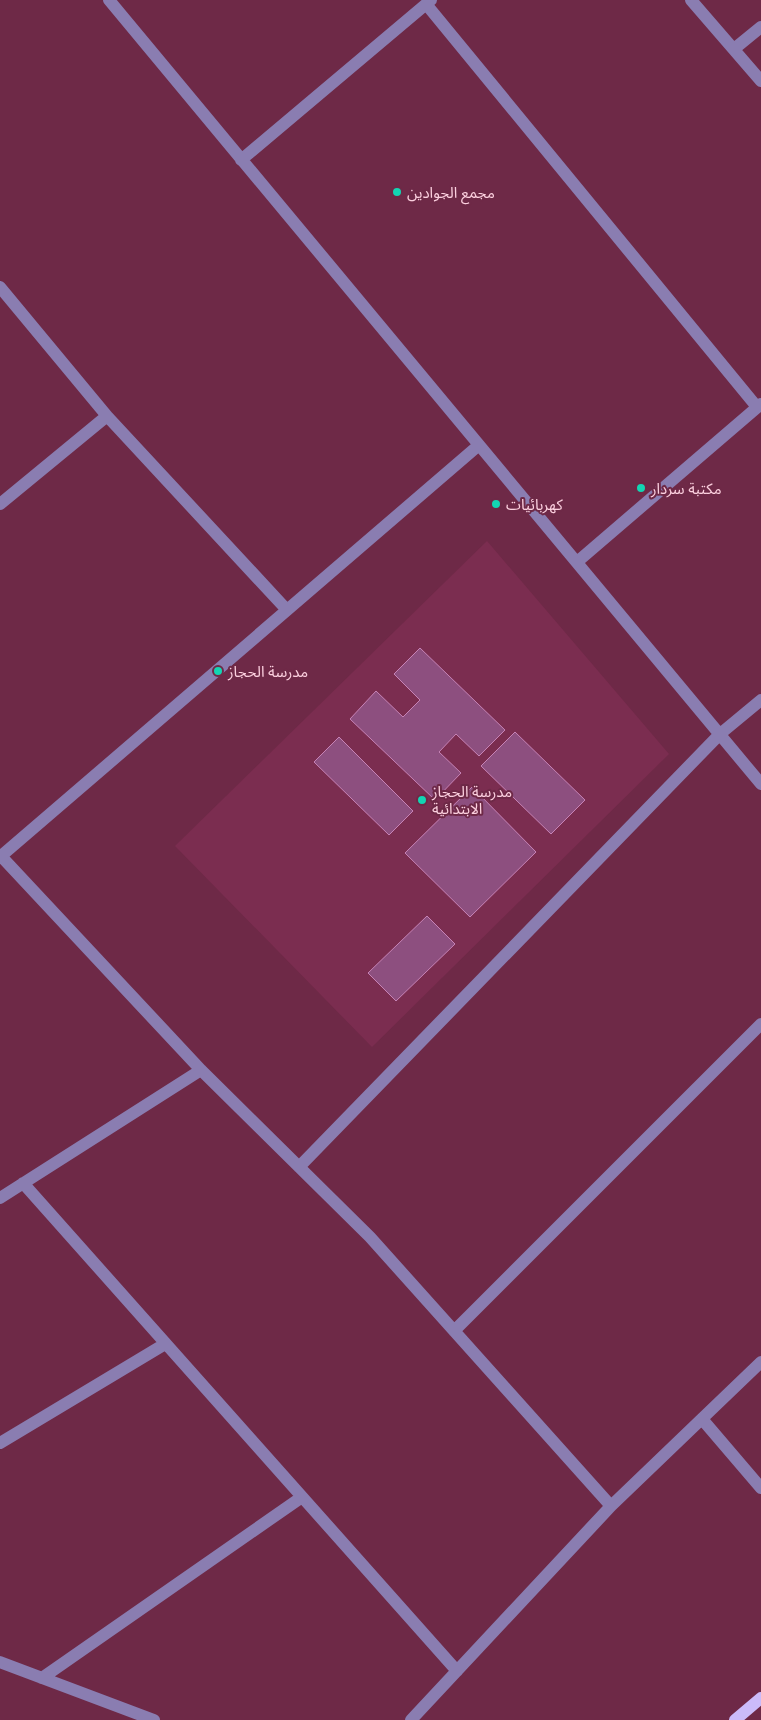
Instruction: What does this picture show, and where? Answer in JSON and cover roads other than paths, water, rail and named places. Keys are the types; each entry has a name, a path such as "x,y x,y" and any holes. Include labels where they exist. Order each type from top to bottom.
{"main road":[{"path":"735,1720 761,1698"}],"street":[{"path":"109,0 761,784"},
{"path":"691,0 761,81"},
{"path":"241,160 428,2 759,406 577,562"},
{"path":"734,49 761,27"},
{"path":"0,287 108,416 287,610"},
{"path":"0,504 108,416"},
{"path":"479,445 1,856 201,1070 370,1237 611,1506"},
{"path":"299,1167 720,734 761,700"},
{"path":"454,1331 761,1024"},
{"path":"0,1198 201,1070"},
{"path":"23,1183 457,1671"},
{"path":"0,1443 165,1344"},
{"path":"410,1720 611,1506 761,1362"},
{"path":"702,1419 761,1488"},
{"path":"42,1678 302,1497"},
{"path":"0,1662 154,1720"}],"place":[{"name":"مجمع الجوادين","path":"397,192"},
{"name":"مكتبة سردار","path":"641,488"},
{"name":"كهربائيات","path":"496,504"},
{"name":"مدرسة الحجاز","path":"218,671"},
{"name":"مدرسة الحجاز الابتدائية","path":"422,800"}]}
